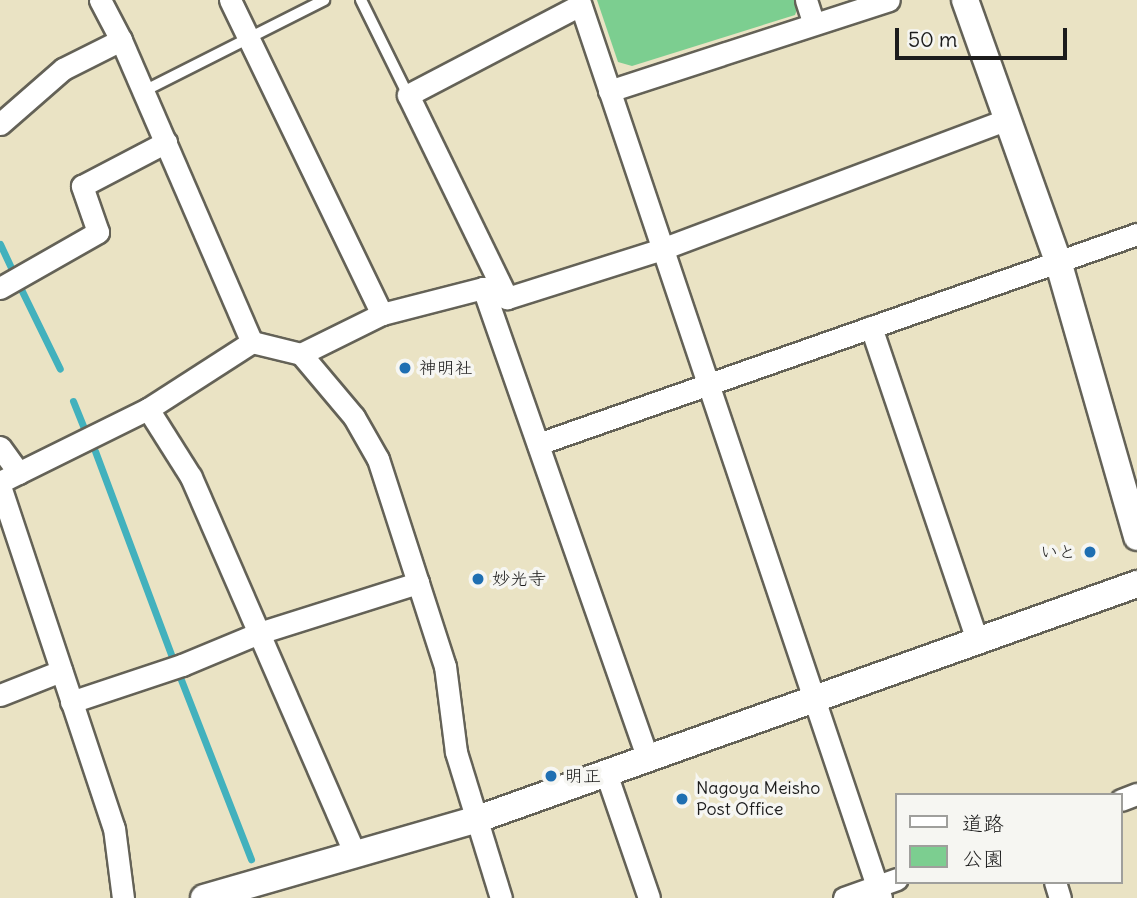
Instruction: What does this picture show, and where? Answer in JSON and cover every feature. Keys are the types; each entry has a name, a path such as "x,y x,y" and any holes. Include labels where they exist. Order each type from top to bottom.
{"street":[{"path":"100,0 144,91 253,342"},
{"path":"230,0 382,314"},
{"path":"806,0 814,24"},
{"path":"609,91 889,0"},
{"path":"965,0 1058,261 1137,537"},
{"path":"507,298 408,95 579,2 813,698 885,888 844,898"},
{"path":"0,124 63,69 121,40"},
{"path":"301,354 382,314 483,288 507,298 662,249 1007,119"},
{"path":"3,277 98,232 82,186 166,142"},
{"path":"538,444 1137,234"},
{"path":"483,288 648,758"},
{"path":"872,327 977,641"},
{"path":"6,480 148,409 253,342 301,354 354,417 378,459 445,666 456,752 501,898"},
{"path":"148,409 191,477 355,854"},
{"path":"0,447 6,480 61,671 114,828 123,898"},
{"path":"71,702 181,665 259,633 418,583"},
{"path":"204,898 475,820 1137,584"},
{"path":"0,695 61,671"},
{"path":"607,773 649,898"}],"lane":[{"path":"144,91 324,0"},
{"path":"361,0 408,95"}],"green space":[{"path":"597,0 796,0 798,7 795,15 632,66 618,62"}],"waterway":[{"path":"0,244 12,270"},
{"path":"19,285 60,369"},
{"path":"73,401 84,428"},
{"path":"95,451 174,662"},
{"path":"178,672 251,859"}],"place":[{"name":"神明社","path":"405,368"},
{"name":"いと","path":"1090,552"},
{"name":"妙光寺","path":"478,579"},
{"name":"明正","path":"551,776"},
{"name":"Nagoya Meisho Post Office","path":"682,799"}]}
